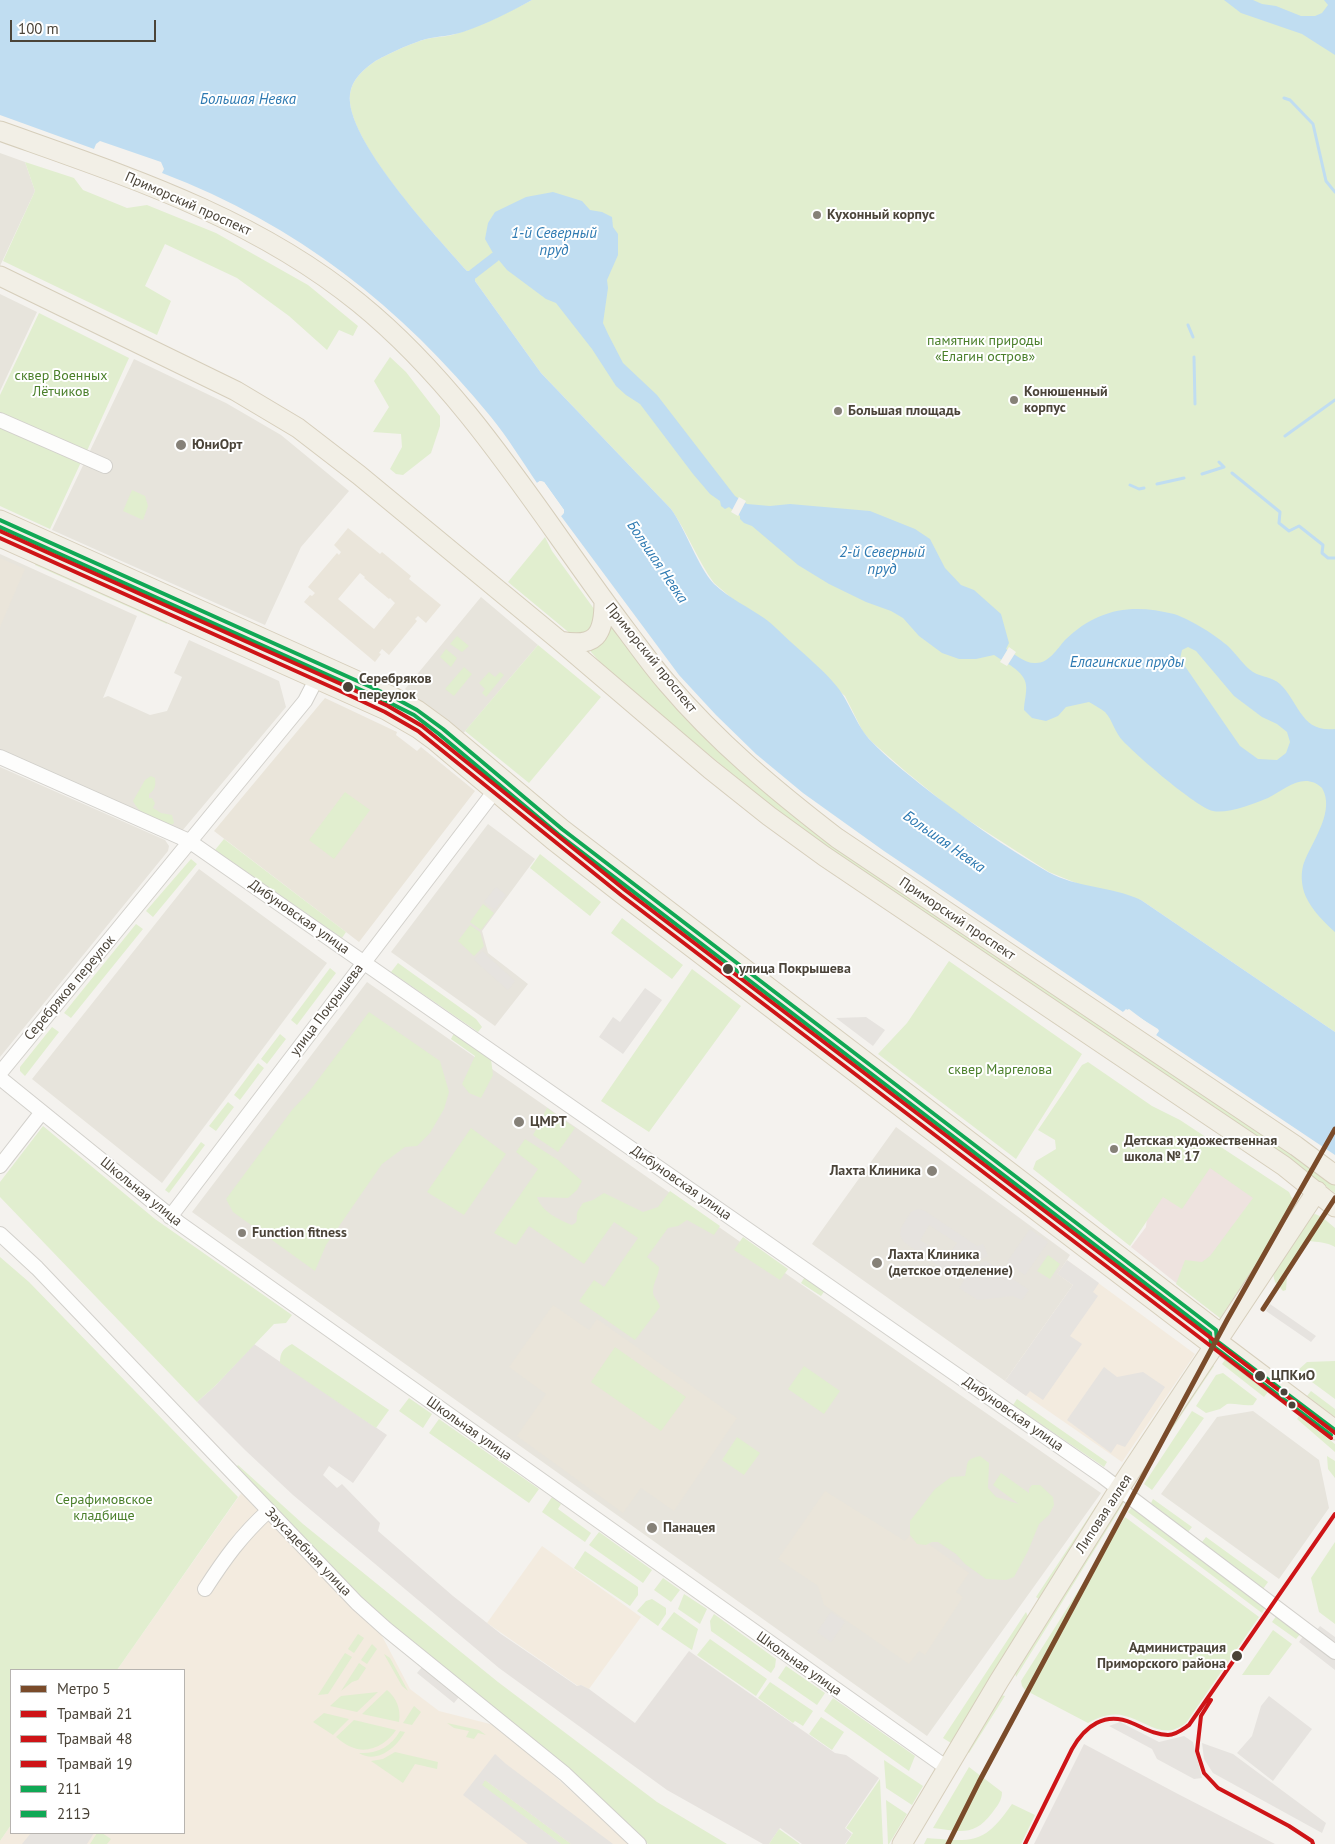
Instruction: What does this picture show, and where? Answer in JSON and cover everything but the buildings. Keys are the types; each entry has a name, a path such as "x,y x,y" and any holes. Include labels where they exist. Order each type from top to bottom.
{"main road":[{"name":"Приморский проспект","path":"0,131 130,178 216,214 281,248 358,302 395,334 464,408 604,601 666,682 741,760 792,804 837,838 1288,1141 1335,1175"},
{"name":"Приморский проспект","path":"0,276 236,391 283,418 359,475 560,641 710,769 769,816 824,856 1284,1166 1335,1206"},
{"path":"0,520 320,672"},
{"path":"0,536 320,672 392,697 417,710 443,729 499,785 622,894 1192,1330 1207,1341 1217,1341 1335,1430"},
{"path":"560,641 581,644 596,636 604,620 604,601"},
{"name":"Липовая аллея","path":"902,1844 1019,1648 1119,1489 1316,1191"}],"street":[{"path":"0,420 105,466"},
{"name":"Серебряков переулок","path":"0,1073 305,701 320,672"},
{"name":"Дибуновская улица","path":"0,756 189,841 1119,1489 1335,1652"},
{"name":"улица Покрышева","path":"170,1217 499,785"},
{"name":"Школьная улица","path":"0,1078 170,1217 946,1768"},
{"path":"0,1166 42,1112"},
{"name":"Заусадебная улица","path":"0,1234 42,1274 340,1587 379,1623 558,1768 640,1844"},
{"path":"205,1589 232,1548 268,1511"}],"shaded area":[{"path":"0,153 25,162 35,191 0,266"},
{"path":"0,294 37,312 0,391"},
{"path":"134,359 226,403 281,435 349,491 301,547 265,625 52,530"},
{"path":"348,528 380,554 382,552 411,576 409,579 441,605 426,623 418,616 415,619 417,621 389,655 382,649 375,662 304,602 310,595 312,596 315,593 308,587 337,553 339,555 341,552 334,545","holes":["360,573 395,603 374,629 338,599"]},
{"path":"0,554 137,616 103,698 108,696 150,715 167,711 182,677 174,673 189,640 279,681 286,707 182,831 0,749"},
{"path":"0,558 25,569 0,627"},
{"path":"481,597 538,645 461,736 405,689"},
{"path":"325,698 397,732 396,735 417,751 421,747 475,791 359,942 214,831"},
{"path":"0,767 165,840 169,846 168,851 0,1057"},
{"path":"488,824 535,859 482,931 488,953 528,984 495,1026 391,952"},
{"path":"199,869 327,963 162,1183 32,1079"},
{"path":"496,887 506,895 495,910 484,902"},
{"path":"482,951 515,981 508,990 474,960"},
{"path":"367,982 1101,1493 927,1736 192,1212"},
{"path":"645,988 662,1000 623,1054 599,1037 613,1017 620,1022"},
{"path":"866,1017 885,1030 873,1046 836,1018"},
{"path":"896,1127 1070,1255 1058,1274 1073,1285 1005,1381 812,1244"},
{"path":"1211,1145 1299,1202 1220,1318 1131,1247 1146,1227 1147,1218 1196,1147"},
{"path":"918,1209 925,1211 977,1246 983,1244 988,1256 969,1264 964,1272 952,1275 904,1242 900,1235 901,1228 911,1212","holes":["929,1225 957,1243 947,1258 920,1240"]},
{"path":"1030,1229 1048,1242 1025,1275 1007,1262"},
{"path":"1067,1260 1195,1354 1122,1462 1005,1381 1073,1285 1057,1274"},
{"path":"1067,1260 1099,1283 1093,1292 1098,1296 1070,1336 1082,1344 1043,1400 1030,1391 1026,1396 1005,1381 1073,1285 1057,1274"},
{"path":"986,1261 1029,1290 1022,1300 1012,1296 978,1300 959,1288 973,1266"},
{"path":"1270,1304 1316,1336 1311,1342 1266,1311"},
{"path":"553,1305 589,1330 597,1319 737,1418 674,1511 641,1488 623,1513 517,1436 546,1394 509,1367"},
{"path":"254,1344 387,1435 353,1483 329,1466 323,1475 337,1488 342,1484 380,1523 378,1531 453,1596 501,1634 577,1686 581,1685 589,1689 635,1723 689,1651 835,1753 846,1755 879,1778 845,1828 852,1834 845,1844 802,1844 780,1828 769,1844 763,1844 667,1790 499,1668 293,1495 197,1402 215,1386"},
{"path":"1104,1367 1117,1377 1143,1372 1165,1387 1125,1447 1117,1444 1111,1453 1067,1420"},
{"path":"1253,1411 1319,1460 1329,1508 1279,1579 1161,1494 1217,1417"},
{"path":"825,1491 905,1541 912,1532 969,1573 956,1592 963,1597 925,1655 919,1651 909,1664 824,1605 818,1586 778,1559"},
{"path":"242,1492 382,1636 410,1689 439,1711 494,1725 519,1744 630,1844 0,1844 10,1826 10,1834 185,1834 185,1669 118,1669"},
{"path":"542,1546 641,1617 589,1689 581,1685 578,1686 487,1623"},
{"path":"831,1612 845,1622 831,1642 817,1632"},
{"path":"1320,1626 1335,1637 1335,1646 1316,1631"},
{"path":"1304,1635 1335,1659 1335,1670 1299,1642"},
{"path":"422,1667 459,1697 454,1703 417,1673"},
{"path":"1269,1696 1312,1729 1273,1781 1237,1753 1252,1736 1261,1706"},
{"path":"1120,1722 1159,1742 1184,1736 1193,1742 1202,1778 1194,1779 1157,1759 1152,1749 1109,1726"},
{"path":"1202,1743 1233,1754 1326,1823 1322,1833 1213,1773 1204,1759"},
{"path":"1084,1744 1178,1794 1275,1844 1034,1844"},
{"path":"495,1754 613,1844 571,1844 485,1780 482,1785 561,1844 528,1844 463,1795"},
{"path":"30,1834 93,1834 87,1844 22,1844"}],"green space":[{"name":"памятник природы «Елагин остров»","path":"532,0 1335,0 1335,1032 1141,900 1081,885 1049,872 954,811 872,742 863,732 845,696 714,583 671,509 541,373 475,281 475,277 470,271 467,271 435,235 395,187 376,161 352,113 350,94 356,79 374,62 400,49 426,39 452,35 472,28"},
{"path":"25,162 74,178 83,190 127,208 147,205 216,233 308,285 358,326 353,336 339,330 327,350 289,316 237,278 165,244 145,286 171,301 157,335 3,261 35,191"},
{"name":"сквер Военных Лётчиков","path":"39,313 129,358 86,453 0,417 0,395"},
{"path":"390,357 406,372 440,416 440,426 431,453 403,475 396,474 390,469 402,447 401,434 373,432 389,407 374,381"},
{"name":"сквер Военных Лётчиков","path":"0,426 82,460 50,529 0,506"},
{"path":"132,490 145,496 148,506 143,520 123,511"},
{"path":"545,537 552,551 597,613 592,634 572,635 508,582"},
{"path":"38,558 167,622 167,624 35,565"},
{"path":"611,628 614,629 736,766 779,804 832,845 1291,1154 1335,1185 1335,1193 1288,1159 829,849 775,809 611,674 591,652 591,648"},
{"path":"457,636 469,646 462,652 450,644"},
{"path":"538,645 601,697 529,783 465,731"},
{"path":"446,649 457,658 451,667 440,657"},
{"path":"464,667 472,674 454,696 445,689"},
{"path":"489,672 495,677 500,672 504,675 486,697 482,693 485,689 479,683"},
{"path":"151,776 155,778 155,783 149,798 152,798 155,803 153,808 161,813 172,815 174,823 169,827 140,811 133,801 145,780"},
{"path":"345,792 370,810 334,859 309,840"},
{"path":"224,839 346,932 342,938 215,850"},
{"path":"540,854 601,902 590,916 530,868"},
{"path":"191,859 197,864 153,917 146,911"},
{"path":"483,904 494,913 481,930 470,922"},
{"path":"622,918 683,965 672,979 611,933"},
{"path":"136,924 143,929 71,1018 64,1013"},
{"path":"470,925 480,932 484,946 474,956 458,941"},
{"name":"сквер Маргелова","path":"949,961 1082,1054 1016,1159 878,1054 907,1023"},
{"path":"398,963 476,1019 482,1027 478,1032 391,972"},
{"path":"330,968 336,973 297,1025 291,1020"},
{"path":"692,969 741,1006 649,1132 601,1101"},
{"path":"369,1012 440,1061 449,1092 444,1109 430,1133 417,1146 405,1147 382,1164 326,1245 315,1271 233,1212 226,1199 292,1110 308,1093"},
{"path":"52,1027 59,1032 25,1076 20,1071 20,1067"},
{"path":"454,1033 491,1059 493,1075 481,1098 469,1093 462,1084 475,1056 451,1039"},
{"path":"280,1034 286,1039 267,1064 261,1059"},
{"path":"1088,1062 1152,1106 1180,1120 1289,1192 1295,1205 1220,1318 1176,1284 1185,1260 1202,1262 1210,1256 1253,1198 1210,1168 1182,1209 1163,1197 1130,1246 1033,1169 1036,1161 1056,1149 1055,1140 1038,1130 1082,1065"},
{"path":"258,1063 264,1068 240,1100 234,1095"},
{"path":"228,1102 234,1107 216,1131 209,1126"},
{"path":"547,1108 575,1128 558,1152 533,1135"},
{"path":"43,1126 155,1219 292,1315 286,1323 274,1324 215,1386 197,1402 0,1197 0,1182"},
{"path":"471,1128 506,1154 464,1215 427,1192"},
{"path":"525,1139 558,1160 582,1181 577,1190 568,1198 537,1197 546,1211 567,1223 572,1225 576,1223 577,1213 583,1203 593,1200 604,1193 643,1212 658,1207 670,1191 720,1226 714,1235 687,1220 678,1226 668,1228 647,1257 659,1267 653,1292 660,1307 635,1340 579,1301 594,1280 604,1287 638,1238 614,1222 584,1264 529,1226 516,1245 494,1233 538,1169 516,1152"},
{"path":"201,1142 205,1145 169,1193 165,1190"},
{"path":"1315,1214 1322,1217 1335,1228 1335,1247 1325,1243 1308,1241 1287,1276 1286,1290 1283,1291 1275,1282 1272,1271 1311,1215"},
{"path":"743,1237 788,1269 780,1280 734,1250"},
{"path":"1048,1255 1060,1264 1050,1279 1037,1271"},
{"name":"Серафимовское кладбище","path":"0,1257 29,1282 238,1497 118,1669 10,1669 10,1826 0,1841"},
{"path":"806,1275 826,1289 821,1296 801,1283"},
{"path":"292,1344 389,1410 376,1428 280,1363 283,1351"},
{"path":"615,1347 686,1397 661,1431 591,1382"},
{"path":"1225,1360 1268,1392 1264,1397 1222,1364"},
{"path":"1335,1361 1335,1399 1297,1371 1307,1362"},
{"path":"1211,1364 1214,1366 1140,1477 1137,1474"},
{"path":"804,1366 840,1391 824,1414 788,1389"},
{"path":"1223,1373 1257,1399 1253,1405 1227,1404 1220,1409 1206,1413 1196,1406 1216,1375"},
{"path":"1311,1391 1335,1409 1335,1417 1307,1396"},
{"path":"409,1398 432,1414 423,1428 399,1411"},
{"path":"1017,1399 1107,1462 1104,1467 1013,1405"},
{"path":"1192,1411 1204,1418 1152,1490 1144,1484"},
{"path":"1299,1416 1335,1444 1335,1452 1297,1419"},
{"path":"439,1419 539,1489 529,1503 429,1433"},
{"path":"737,1437 760,1453 744,1475 722,1460"},
{"path":"980,1456 989,1463 988,1488 996,1497 1019,1504 993,1485 1001,1473 1029,1493 1032,1485 1040,1485 1053,1497 1054,1505 1049,1515 1039,1524 1028,1551 1014,1577 1006,1580 986,1579 938,1542 926,1545 917,1544 910,1535 910,1521 935,1489 951,1477 965,1476 969,1461"},
{"path":"1327,1456 1335,1461 1335,1478 1328,1469"},
{"path":"238,1465 303,1524 498,1682 657,1802 727,1844 648,1844 597,1795 376,1612 236,1467"},
{"path":"552,1497 561,1504 558,1509 591,1533 585,1542 542,1512"},
{"path":"1153,1499 1192,1527 1188,1532 1151,1503"},
{"path":"1124,1502 1016,1677 1015,1673 1121,1503"},
{"path":"1134,1505 1266,1606 1262,1613 1128,1512"},
{"path":"1096,1506 1099,1508 1040,1600 1036,1597"},
{"path":"1125,1517 1259,1617 1186,1723 1170,1730 1162,1730 1120,1715 1106,1716 1088,1723 1025,1690 1022,1686 1021,1681"},
{"path":"599,1532 652,1570 643,1583 589,1545"},
{"path":"1206,1537 1268,1582 1263,1589 1202,1542"},
{"path":"1335,1542 1335,1624 1319,1612 1311,1578"},
{"path":"585,1551 638,1587 638,1595 630,1606 574,1568"},
{"path":"663,1578 680,1590 671,1602 654,1590"},
{"path":"684,1594 707,1609 700,1624 678,1609"},
{"path":"652,1599 666,1608 666,1614 658,1626 637,1611 646,1601"},
{"path":"674,1612 698,1629 692,1650 661,1629"},
{"path":"1026,1612 1029,1619 951,1743 943,1738"},
{"path":"714,1614 776,1659 775,1667 771,1673 711,1631 710,1621"},
{"path":"1277,1615 1301,1633 1296,1639 1272,1622"},
{"path":"1273,1630 1292,1644 1269,1675 1242,1675"},
{"path":"358,1634 364,1638 354,1653 348,1649"},
{"path":"710,1639 767,1679 756,1696 697,1655"},
{"path":"372,1644 377,1649 367,1664 361,1660"},
{"path":"345,1653 352,1657 328,1694 318,1695"},
{"path":"384,1654 390,1658 408,1691 402,1686"},
{"path":"359,1663 366,1668 358,1680 352,1682 341,1691"},
{"path":"786,1666 825,1693 817,1705 778,1678"},
{"path":"770,1682 813,1711 803,1726 795,1721 793,1723 758,1698"},
{"path":"387,1690 398,1705 399,1722 362,1714"},
{"path":"378,1692 357,1712 330,1706 341,1696"},
{"path":"1001,1695 1005,1696 969,1753 966,1751"},
{"path":"833,1698 915,1756 909,1771 824,1711"},
{"path":"414,1706 421,1712 412,1725 403,1723"},
{"path":"324,1713 349,1719 333,1735 313,1722"},
{"path":"821,1717 844,1732 832,1750 809,1734"},
{"path":"354,1720 396,1730 393,1735 378,1746 366,1750 354,1748 336,1737"},
{"path":"447,1723 479,1730 486,1735 478,1733 474,1739 466,1737 469,1731 454,1728"},
{"path":"400,1731 405,1732 397,1744 385,1753 373,1757 359,1753 378,1751 388,1745"},
{"path":"395,1752 438,1762 437,1769 415,1764 403,1783 371,1761 383,1759"},
{"path":"884,1760 923,1786 912,1805 886,1788"},
{"path":"969,1767 1002,1792 999,1803 985,1821 973,1829 959,1831 933,1828"},
{"path":"880,1779 883,1844 846,1844 853,1833 846,1828"},
{"path":"485,1780 571,1844 561,1844 481,1785"},
{"path":"886,1800 907,1814 889,1844 888,1844"},
{"path":"1012,1804 1035,1815 1021,1844 924,1844 927,1838 968,1840 977,1838 994,1827"},
{"path":"779,1829 800,1844 769,1844"},
{"path":"96,1834 104,1834 111,1839 107,1844 90,1844"}],"water":[{"name":"Большая Невка","path":"0,0 532,0 472,29 426,39 392,52 362,72 351,89 352,113 376,160 415,212 467,271 470,271 475,277 475,281 541,373 671,509 708,577 714,584 768,621 824,672 839,689 866,735 895,764 951,808 1031,862 1059,877 1130,895 1141,900 1335,1032 1335,1155 1156,1035 1158,1031 1129,1009 1123,1012 884,851 803,793 756,754 679,675 561,516 564,510 544,482 540,481 537,483 491,417 420,339 383,305 343,273 302,244 258,217 162,173 164,169 161,162 100,141 94,149 0,115"},
{"path":"1224,0 1253,0 1262,4 1276,6 1301,16 1315,16 1322,13 1328,5 1324,0 1335,0 1335,55 1302,34 1241,13"},
{"path":"553,192 582,201 590,210 602,212 612,217 613,227 618,234 618,255 607,280 608,288 603,323 608,334 623,363 657,395 735,496 747,504 770,506 790,504 870,511 915,529 930,539 945,568 961,585 974,590 1001,614 1009,643 1006,649 1028,662 1045,661 1065,640 1089,621 1115,611 1143,609 1180,616 1203,628 1224,643 1253,672 1280,684 1308,721 1324,729 1335,729 1335,932 1312,907 1304,893 1302,883 1303,864 1325,815 1325,797 1322,788 1315,783 1301,781 1248,806 1219,812 1213,811 1166,780 1120,738 1105,712 1089,702 1066,707 1058,716 1046,721 1032,718 1024,710 1025,680 1018,671 1008,664 994,655 976,659 959,659 942,653 919,636 903,618 829,584 798,565 752,526 744,523 740,516 729,507 725,509 721,506 720,501 710,494 693,474 640,404 616,386 592,349 556,303 546,299 507,270 493,253 485,239 488,223 495,212 526,197","holes":["1188,647 1196,651 1234,696 1262,717 1277,724 1287,732 1290,742 1286,753 1277,760 1258,759 1240,746 1180,659 1182,650"]}],"pier":[{"path":"540,481 544,482 564,510 561,516 559,514 562,511 542,483 538,485 537,483"},
{"path":"739,497 746,501 738,516 731,512"},
{"path":"1009,647 1016,652 1007,666 1000,662"},
{"path":"1126,1009 1158,1029 1159,1031 1156,1035 1154,1034 1156,1031 1145,1023 1128,1012 1123,1012"}],"waterway":[{"path":"1284,98 1290,100 1313,124 1326,181 1335,192"},
{"path":"473,274 495,257"},
{"path":"1188,325 1193,337"},
{"path":"1194,357 1195,404"},
{"path":"1285,436 1335,400"},
{"path":"1202,474 1224,467 1219,462"},
{"path":"1232,473 1280,512 1279,523 1289,531 1299,526 1323,545 1322,553 1328,558 1335,558"},
{"path":"1157,484 1184,478"},
{"path":"1130,485 1139,489 1144,488"}],"metro line":[{"name":"5","path":"948,1844 979,1782 1227,1320 1335,1129"},
{"name":"5","path":"1263,1309 1335,1198"}],"tram line":[{"name":"21","path":"0,531 341,684 388,706 422,726 625,890 1335,1433"},
{"name":"48","path":"0,538 338,690 385,712 418,731 621,895 1331,1438"},
{"name":"19","path":"1025,1844 1072,1749 1090,1728 1097,1723 1113,1719 1132,1723 1154,1733 1171,1735 1189,1725 1335,1514"},
{"name":"19","path":"1211,1700 1201,1716 1197,1751 1204,1773 1218,1788 1289,1826 1312,1841 1313,1844"}],"transit line":[{"name":"211","path":"0,520 393,697 417,710 443,729 562,829 1216,1330 1217,1341 1335,1430"},
{"name":"211Э","path":"0,527 414,715 558,834 1210,1333 1213,1346 1331,1435"}],"place":[{"name":"Кухонный корпус","path":"817,215"},
{"name":"Конюшенный корпус","path":"1014,400"},
{"name":"Большая площадь","path":"838,411"},
{"name":"ЮниОрт","path":"181,445"},
{"name":"Серебряков переулок","path":"348,687"},
{"name":"улица Покрышева","path":"728,969"},
{"name":"ЦМРТ","path":"519,1122"},
{"name":"Детская художественная школа № 17","path":"1114,1149"},
{"name":"Лахта Клиника","path":"932,1171"},
{"name":"Function fitness","path":"242,1233"},
{"name":"Лахта Клиника (детское отделение)","path":"877,1263"},
{"name":"ЦПКиО","path":"1260,1376"},
{"name":"Панацея","path":"652,1528"},
{"name":"Администрация Приморского района","path":"1237,1656"}],"water label":[{"name":"1-й Северный пруд","path":"554,242"},
{"name":"2-й Северный пруд","path":"882,562"},
{"name":"Елагинские пруды","path":"1127,663"}]}
